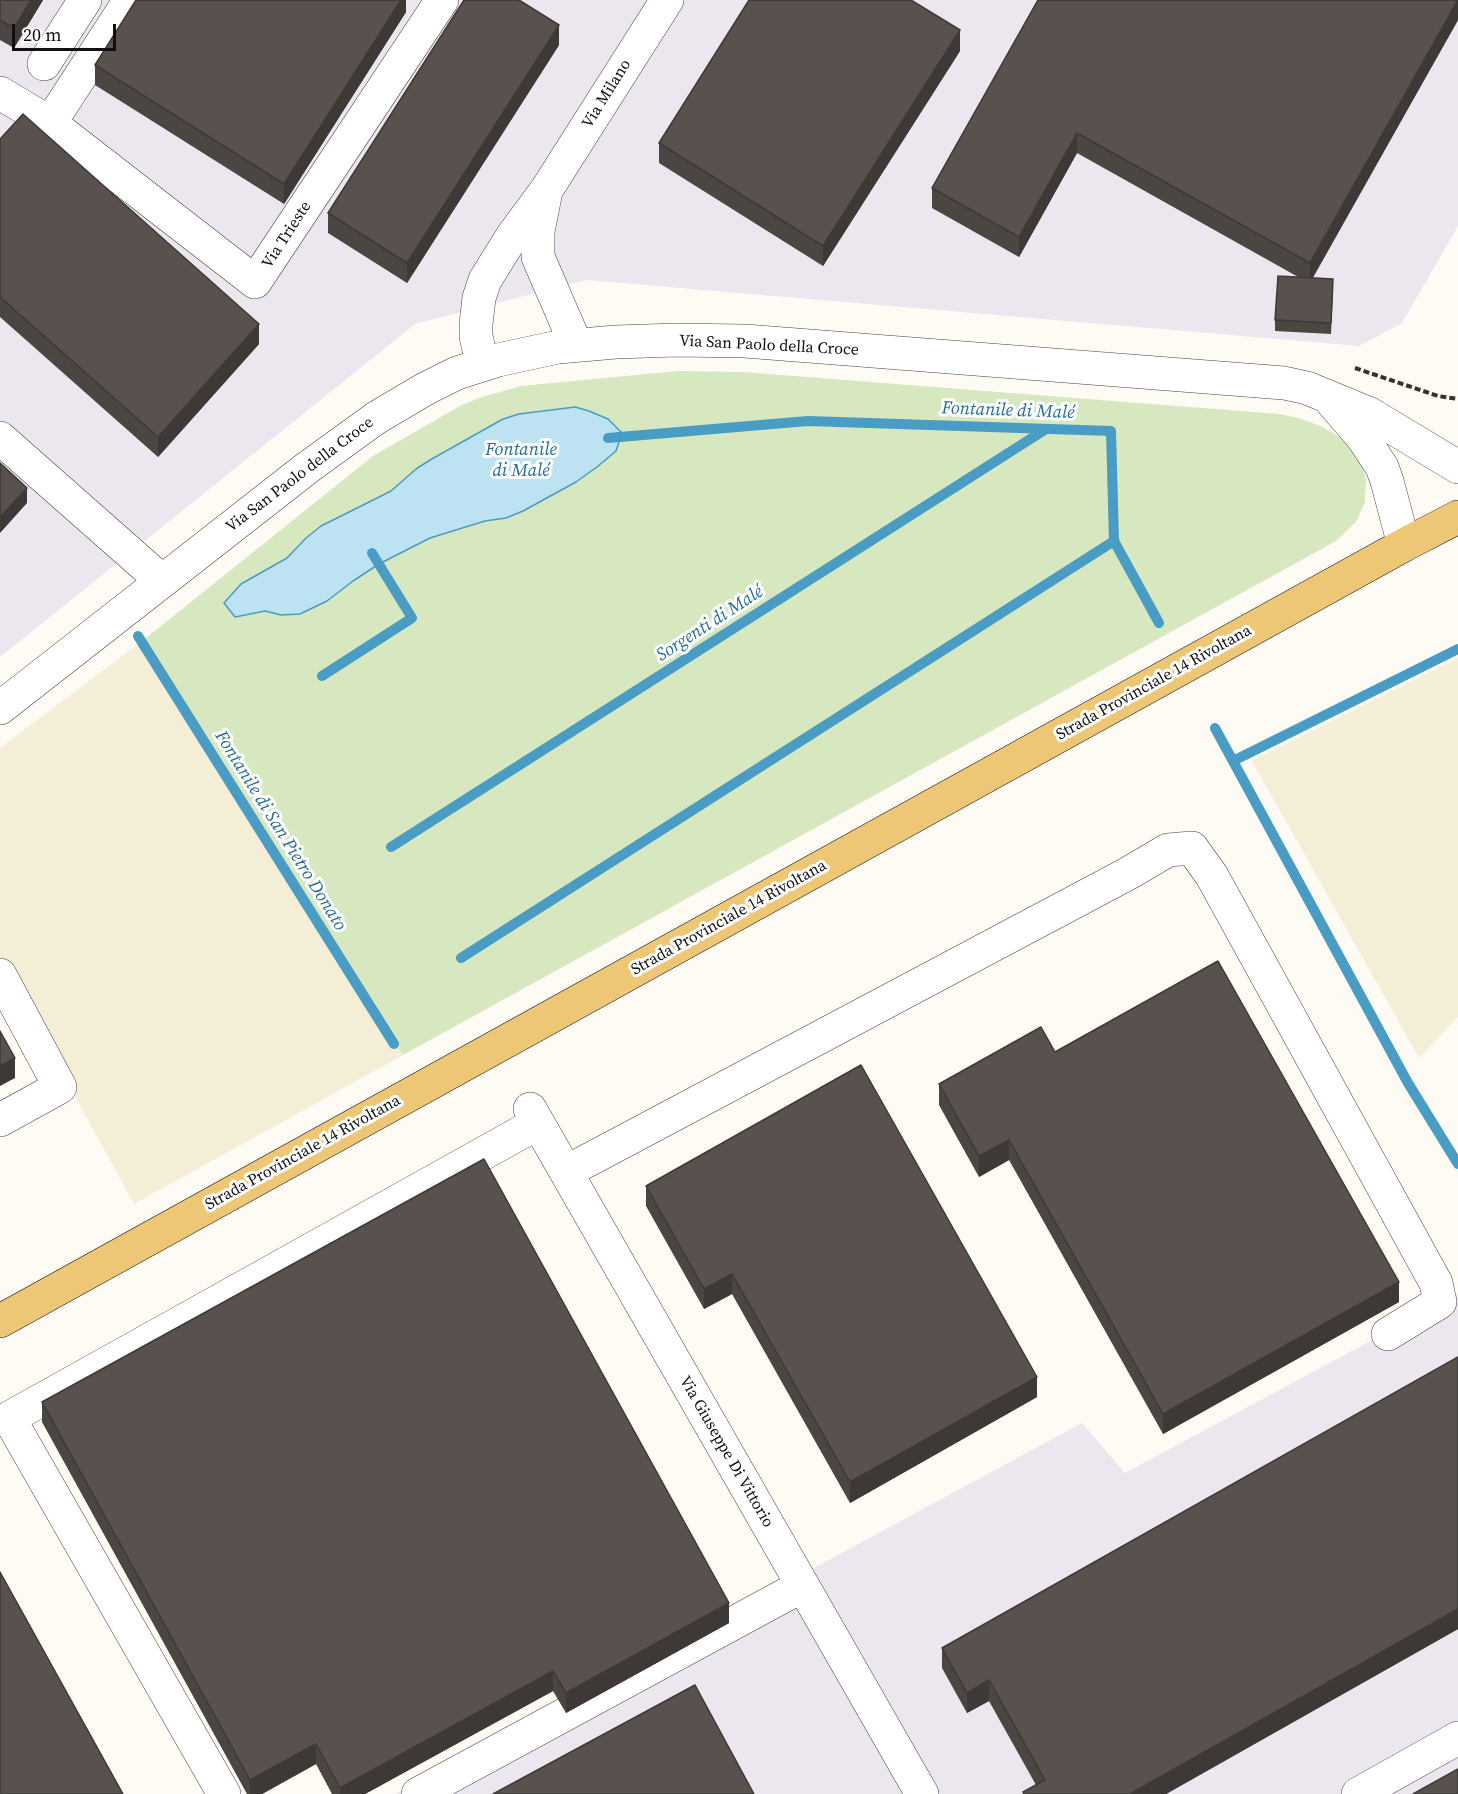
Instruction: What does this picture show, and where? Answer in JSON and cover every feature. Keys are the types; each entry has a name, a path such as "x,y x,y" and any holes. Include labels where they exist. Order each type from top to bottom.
{"main road":[{"name":"Strada Provinciale 14 Rivoltana","path":"0,1321 1404,545 1458,518"}],"street":[{"path":"44,64 85,0"},
{"path":"50,123 130,0"},
{"name":"Via Trieste","path":"0,93 50,123 255,282 442,0"},
{"name":"Via Milano","path":"482,364 476,324 479,298 485,280 513,235 547,189 667,0"},
{"name":"Via Milano","path":"547,189 538,231 538,257 576,345"},
{"name":"Via San Paolo della Croce","path":"0,708 307,468 376,418 446,378 482,364 538,351 616,342 745,341 1284,383 1307,388 1370,414 1458,467"},
{"path":"1326,395 1377,458 1387,481 1404,545"},
{"path":"0,438 162,581"},
{"path":"566,1172 1129,873 1168,850 1192,848 1212,876 1436,1283 1440,1302 1388,1334"},
{"path":"0,975 60,1087 0,1120"},
{"name":"Via Giuseppe Di Vittorio","path":"224,1794 9,1418 534,1116 922,1794"},
{"path":"418,1794 802,1586"},
{"path":"1358,1794 1458,1738"}],"shaded area":[{"path":"0,0 1458,0 1458,226 1402,323 1359,346 587,280 415,324 0,657"},
{"path":"141,642 403,1055 134,1204 0,959 0,748"},
{"path":"1458,658 1458,1017 1419,1058 1252,761"},
{"path":"1458,1294 1458,1794 396,1794 1082,1423 1125,1473"}],"green space":[{"path":"678,371 743,372 1279,414 1299,418 1323,427 1354,449 1362,463 1366,480 1365,502 1356,522 1336,541 403,1055 141,642 373,456 460,406 521,386"}],"water":[{"name":"Fontanile di Malé","path":"575,407 608,419 622,433 616,451 576,482 506,518 485,521 430,538 379,564 327,601 300,614 281,615 265,611 235,617 224,603 241,584 287,558 321,526 391,491 430,460 503,419 519,414"}],"building":[{"path":"0,0 31,0 14,28 0,20"},
{"path":"136,0 401,0 284,184 95,65"},
{"path":"464,0 519,0 559,25 407,263 328,213"},
{"path":"749,0 911,0 960,30 823,246 659,143"},
{"path":"1038,0 1458,0 1310,263 1077,133 1019,237 932,188"},
{"path":"23,114 259,324 158,437 0,297 0,139"},
{"path":"1278,276 1333,279 1331,323 1275,320"},
{"path":"0,463 27,488 0,517"},
{"path":"1218,961 1399,1282 1163,1414 1009,1140 979,1156 939,1084 1041,1027 1055,1052"},
{"path":"0,1031 15,1058 0,1066"},
{"path":"861,1065 1037,1377 850,1482 732,1274 704,1289 646,1186"},
{"path":"484,1159 729,1603 566,1693 553,1671 340,1788 316,1744 250,1780 42,1402"},
{"path":"1458,1357 1458,1609 1130,1794 1024,1794 1023,1792 1045,1780 989,1680 967,1693 942,1648"},
{"path":"0,1572 123,1794 0,1794"},
{"path":"695,1685 754,1794 493,1794"},
{"path":"1458,1769 1458,1794 1413,1794"}],"waterway":[{"name":"Fontanile di Malé","path":"608,438 808,421 1111,431 1114,541 1159,623"},
{"name":"Sorgenti di Malé","path":"391,847 1046,429"},
{"name":"Sorgenti di Malé","path":"461,958 1114,541"},
{"path":"322,676 412,618 372,553"},
{"name":"Fontanile di San Pietro Donato","path":"138,636 394,1044"},
{"path":"1233,761 1458,649"},
{"path":"1215,728 1408,1083 1458,1164"}]}
